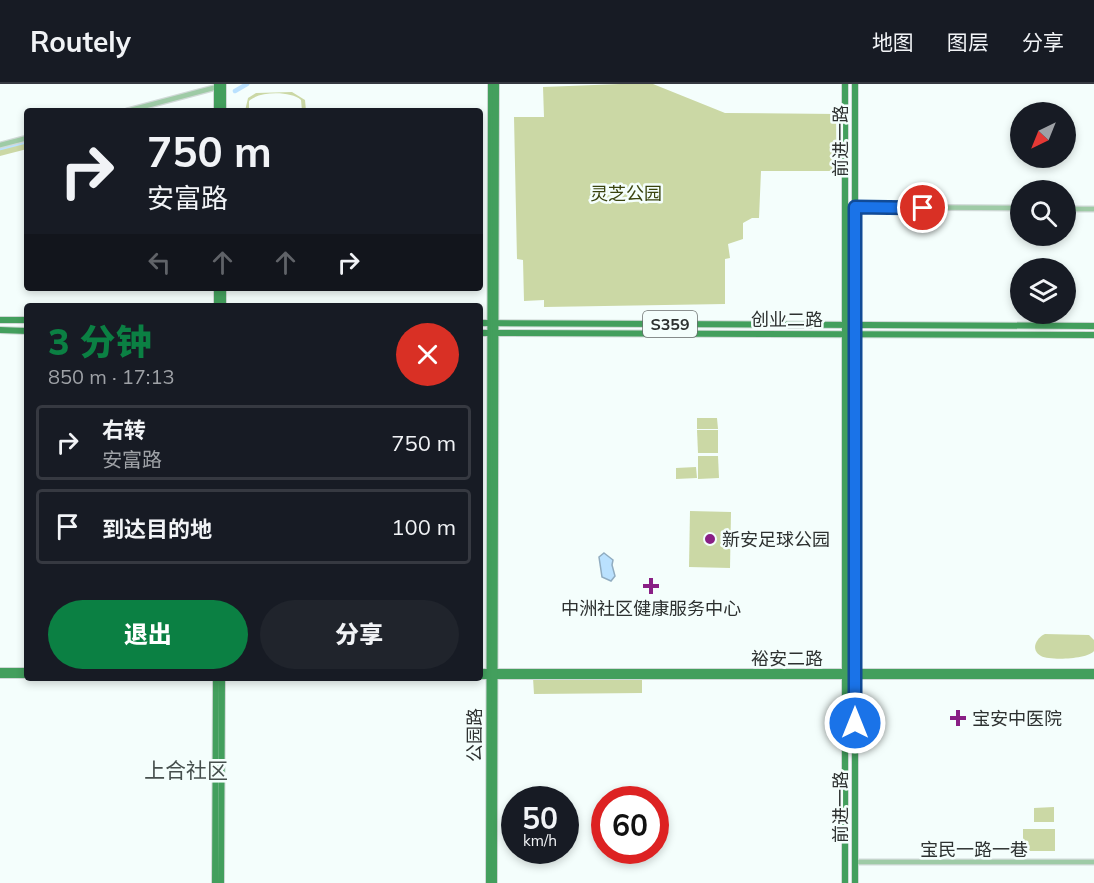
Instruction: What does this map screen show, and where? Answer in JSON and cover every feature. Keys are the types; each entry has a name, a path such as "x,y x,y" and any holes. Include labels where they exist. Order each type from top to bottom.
{"main road":[{"name":"公园路","path":"489,883 493,333 491,84"},
{"name":"公园路","path":"493,323 496,84"},
{"name":"前进一路","path":"845,84 845,883"},
{"name":"前进一路","path":"855,84 855,883"},
{"path":"217,108 219,85"},
{"path":"219,85 223,108"},
{"path":"845,251 850,255 854,252"},
{"path":"0,320 24,320"},
{"name":"创业二路","path":"483,323 1094,326"},
{"path":"0,330 24,331"},
{"name":"创业二路","path":"483,333 1094,335"},
{"path":"845,607 849,611 854,607"},
{"name":"裕安二路","path":"483,674 845,675 1094,672"},
{"path":"0,673 24,673"},
{"name":"公园路","path":"492,674 494,883"},
{"name":"裕安二路","path":"855,674 1094,676"},
{"path":"215,883 216,681"},
{"path":"221,883 222,681"}],"street":[{"path":"138,108 219,85"},
{"path":"0,145 24,139"},
{"path":"855,207 1010,208"},
{"path":"1076,209 1094,209"},
{"name":"宝民一路一巷","path":"855,862 1094,862"}],"green space":[{"name":"灵芝公园","path":"653,84 725,113 836,114 837,171 761,171 759,218 752,218 743,223 743,239 728,244 730,258 725,259 725,304 544,307 544,300 524,301 523,260 517,259 514,117 544,117 543,87"},
{"path":"292,92 305,100 306,108 302,108 301,100 296,97 275,93 254,98 249,101 249,108 246,108 248,98 256,93"},
{"path":"24,137 24,150 0,156 0,144"},
{"path":"697,418 717,418 718,429 697,429"},
{"path":"697,430 718,430 718,453 698,453"},
{"path":"698,456 718,456 719,478 698,479"},
{"path":"696,467 697,478 676,479 676,468"},
{"name":"新安足球公园","path":"690,511 731,512 730,568 689,567"},
{"path":"1045,634 1089,635 1094,640 1094,651 1085,656 1046,658 1036,651 1035,647 1039,638"},
{"path":"533,678 642,678 642,693 534,694"},
{"path":"1054,807 1054,822 1034,822 1034,808"},
{"path":"1023,829 1055,829 1055,851 1023,851"}],"water":[{"path":"604,553 613,560 615,576 611,581 602,577 599,557"}],"waterway":[{"path":"235,91 247,84"},
{"path":"0,148 24,142"}],"place":[{"name":"新安足球公园","path":"710,539"},
{"name":"中洲社区健康服务中心","path":"651,586"},
{"name":"宝安中医院","path":"958,718"}],"district":[{"name":"上合社区","path":"186,770"}],"route":[{"path":"855,723 853,506 855,207 923,208"}]}
